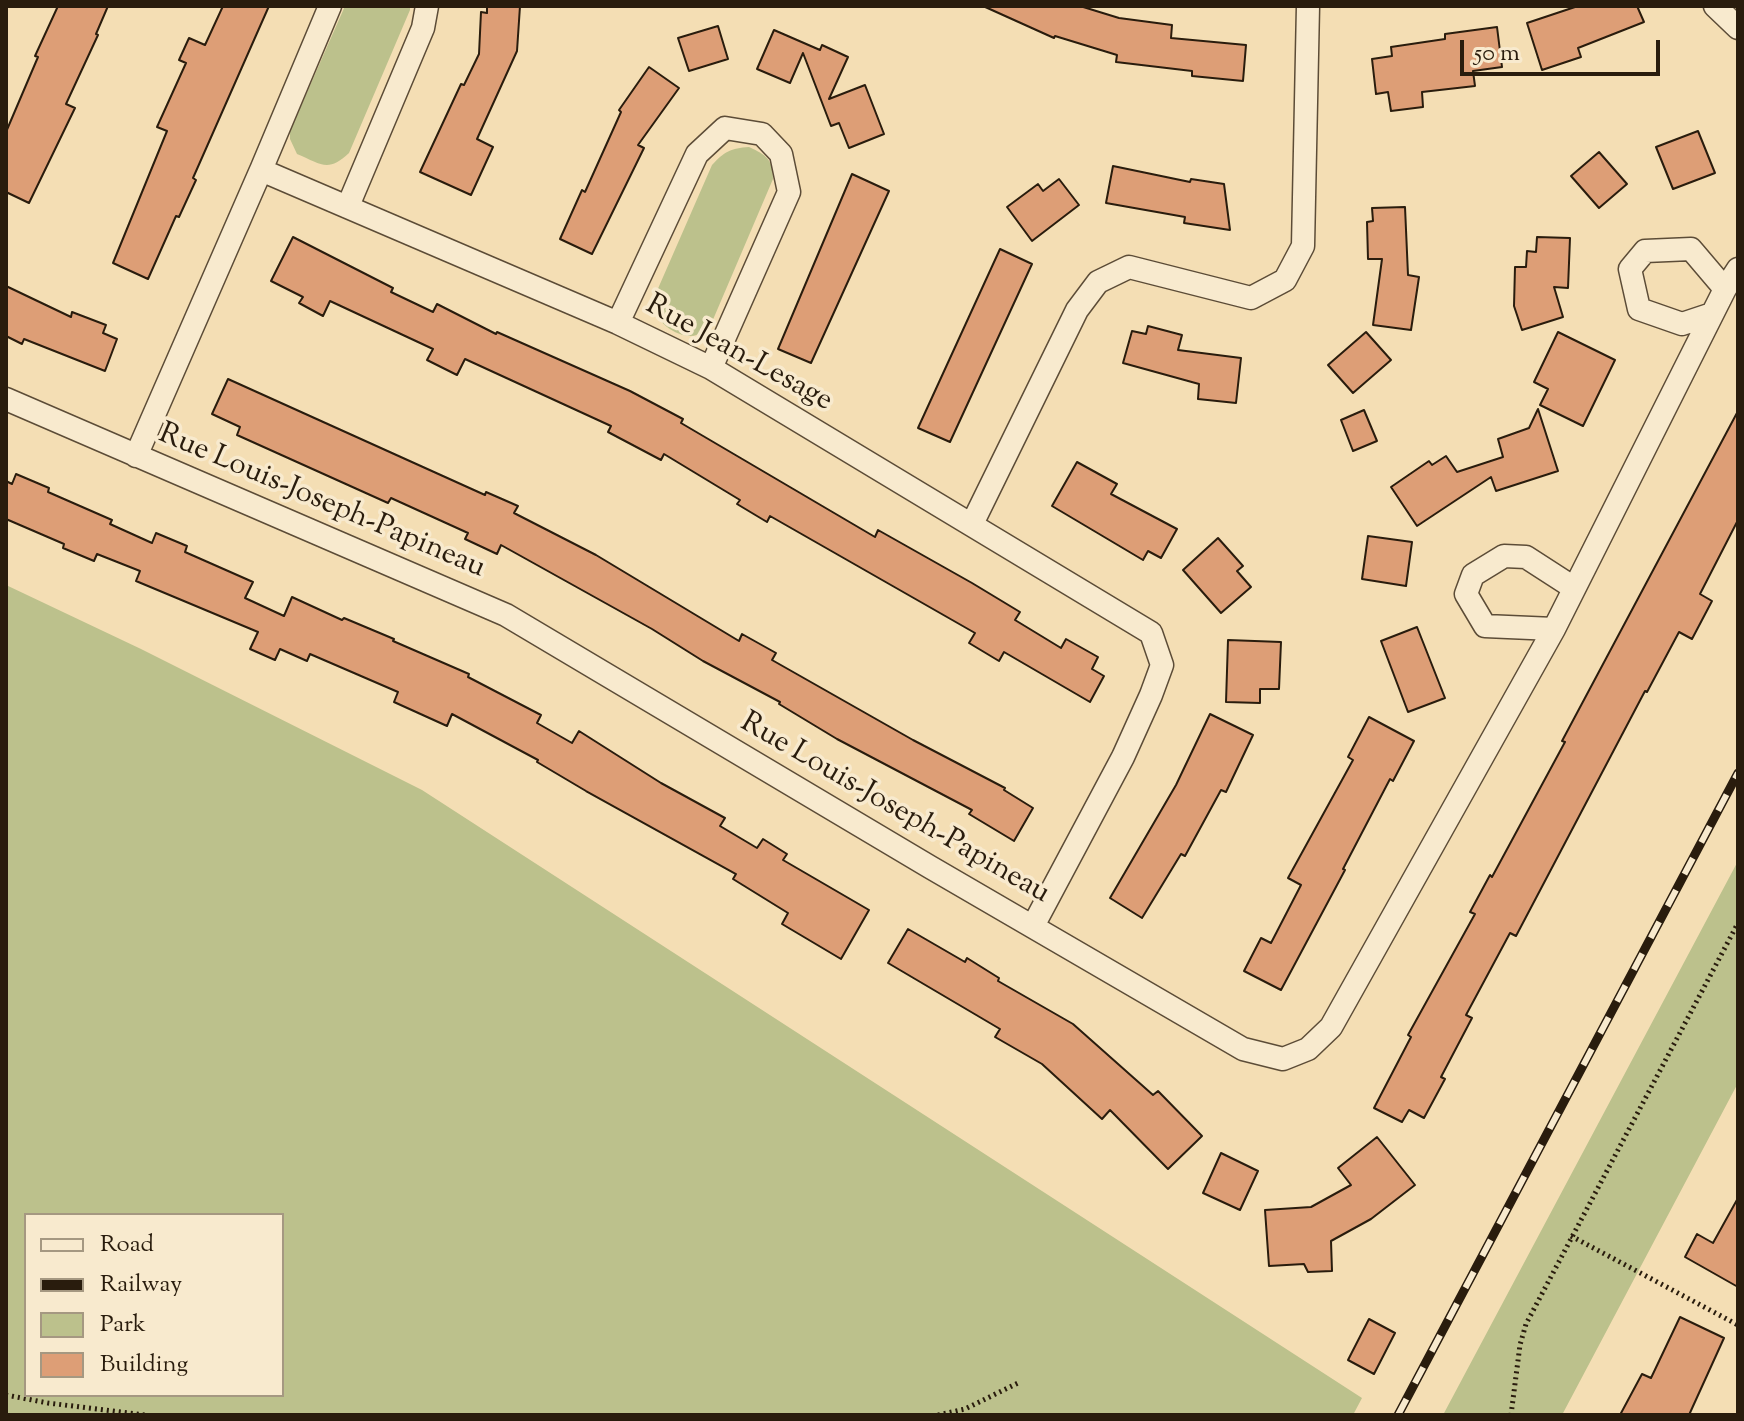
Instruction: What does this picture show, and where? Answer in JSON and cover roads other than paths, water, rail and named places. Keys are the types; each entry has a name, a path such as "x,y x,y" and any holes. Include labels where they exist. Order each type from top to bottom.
{"street":[{"path":"136,456 330,6"},
{"path":"348,206 423,28 427,6"},
{"path":"972,524 1077,310 1098,282 1129,267 1251,298 1285,280 1303,246 1308,6"},
{"path":"1715,6 1738,28"},
{"path":"1736,6 1738,18"},
{"path":"618,323 697,154 725,128 762,134 781,154 789,192 711,368"},
{"name":"Rue Jean-Lesage","path":"261,170 618,323 711,368 1151,633 1162,665 1123,757 1033,926"},
{"path":"1712,314 1682,324 1639,309 1630,269 1645,251 1691,249 1725,289"},
{"name":"Rue Louis-Joseph-Papineau","path":"6,399 506,615 1243,1049 1283,1059 1308,1049 1331,1027 1554,629 1712,314 1738,269"},
{"path":"1554,629 1485,626 1466,594 1473,575 1504,556 1526,557 1574,588"}],"railway":[{"path":"1398,1415 1738,773"}]}
